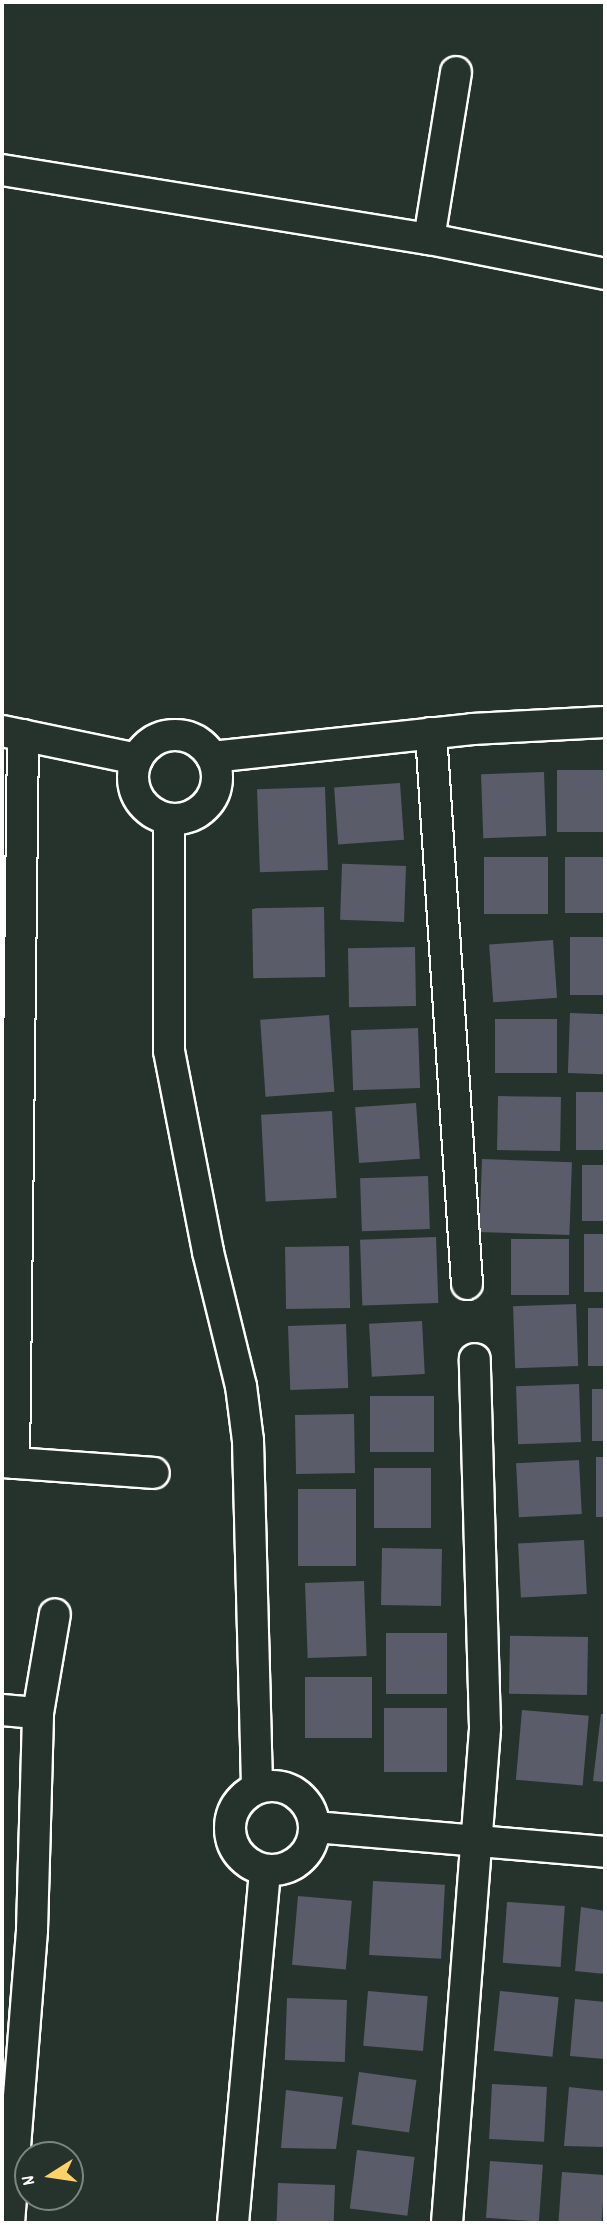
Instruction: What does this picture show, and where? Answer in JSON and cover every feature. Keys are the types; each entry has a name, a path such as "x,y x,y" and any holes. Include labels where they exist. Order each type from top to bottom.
{"street":[{"path":"429,239 456,72"},
{"path":"2,170 429,239 605,274"},
{"path":"212,757 431,733 605,722"},
{"path":"137,759 12,733 8,1463 154,1473"},
{"path":"431,733 467,1284"},
{"path":"180,735 193,738 212,757 217,783 206,806 195,815 169,819 141,802 133,779 137,759 155,740 180,735"},
{"path":"169,819 169,1051 197,1200 241,1387 248,1441 257,1787"},
{"path":"447,2223 479,1843 485,1727 475,1359"},
{"path":"9,2223 32,1930 38,1713 55,1614"},
{"path":"2,1710 38,1713"},
{"path":"278,1785 296,1792 310,1807 315,1826 312,1845 301,1860 284,1869 265,1870 248,1863 235,1849 229,1831 232,1813 242,1797 257,1787 278,1785"},
{"path":"315,1826 479,1843 605,1852"},
{"path":"233,2223 265,1870"}],"building":[{"path":"557,770 605,770 605,832 557,832"},
{"path":"544,772 546,836 483,838 481,774"},
{"path":"400,783 404,840 338,844 334,788"},
{"path":"325,787 328,870 260,872 257,789"},
{"path":"484,857 548,857 548,914 484,914"},
{"path":"565,857 605,857 605,913 565,913"},
{"path":"342,864 406,866 404,922 340,920"},
{"path":"324,907 325,977 253,978 252,908"},
{"path":"570,937 605,937 605,995 570,995"},
{"path":"553,940 557,998 493,1002 489,944"},
{"path":"415,947 416,1006 349,1007 348,948"},
{"path":"570,1013 605,1014 603,1074 568,1073"},
{"path":"329,1015 334,1092 266,1097 260,1020"},
{"path":"495,1019 557,1019 557,1073 495,1073"},
{"path":"418,1028 420,1088 353,1090 351,1030"},
{"path":"576,1092 605,1092 605,1150 576,1150"},
{"path":"498,1096 561,1097 560,1151 497,1150"},
{"path":"416,1103 420,1159 359,1163 355,1107"},
{"path":"332,1111 337,1198 266,1202 261,1115"},
{"path":"482,1159 572,1162 569,1235 479,1232"},
{"path":"582,1165 605,1165 605,1221 582,1221"},
{"path":"428,1176 430,1229 362,1231 360,1178"},
{"path":"584,1234 605,1234 605,1292 584,1292"},
{"path":"436,1237 438,1303 362,1306 360,1240"},
{"path":"511,1239 569,1239 569,1295 511,1295"},
{"path":"349,1246 350,1308 286,1309 285,1247"},
{"path":"576,1304 578,1366 515,1368 513,1306"},
{"path":"588,1308 605,1308 605,1366 588,1366"},
{"path":"422,1321 425,1374 372,1377 369,1324"},
{"path":"346,1324 348,1388 290,1390 288,1326"},
{"path":"579,1384 581,1442 518,1444 516,1386"},
{"path":"592,1389 605,1389 605,1441 592,1441"},
{"path":"370,1396 434,1396 434,1452 370,1452"},
{"path":"354,1414 355,1473 296,1474 295,1415"},
{"path":"596,1457 605,1457 605,1517 596,1517"},
{"path":"579,1460 582,1514 519,1517 516,1463"},
{"path":"374,1468 431,1468 431,1528 374,1528"},
{"path":"298,1489 356,1489 356,1566 298,1566"},
{"path":"584,1540 587,1594 521,1597 518,1543"},
{"path":"382,1548 442,1549 441,1606 381,1605"},
{"path":"364,1581 367,1656 308,1658 305,1583"},
{"path":"386,1633 447,1633 447,1694 386,1694"},
{"path":"510,1636 588,1637 587,1695 509,1694"},
{"path":"305,1677 372,1677 372,1738 305,1738"},
{"path":"384,1708 447,1708 447,1772 384,1772"},
{"path":"522,1710 589,1716 583,1786 516,1780"},
{"path":"601,1714 605,1714 605,1782 593,1781"},
{"path":"373,1881 445,1885 441,1959 369,1955"},
{"path":"298,1896 352,1901 346,1969 292,1965"},
{"path":"507,1902 565,1906 561,1967 503,1963"},
{"path":"581,1907 605,1911 605,1974 575,1971"},
{"path":"368,1991 428,1996 423,2051 363,2046"},
{"path":"500,1991 559,1997 552,2057 494,2051"},
{"path":"287,1998 347,2000 345,2062 285,2060"},
{"path":"575,1999 605,2002 605,2059 570,2056"},
{"path":"359,2072 416,2080 409,2133 352,2124"},
{"path":"492,2084 547,2087 544,2142 489,2139"},
{"path":"569,2087 605,2091 605,2147 564,2146"},
{"path":"286,2090 343,2097 336,2149 281,2148"},
{"path":"357,2150 415,2157 407,2216 350,2209"},
{"path":"490,2161 543,2165 539,2222 486,2218"},
{"path":"562,2172 605,2175 602,2223 558,2223"},
{"path":"278,2183 335,2185 334,2223 277,2223"}]}
